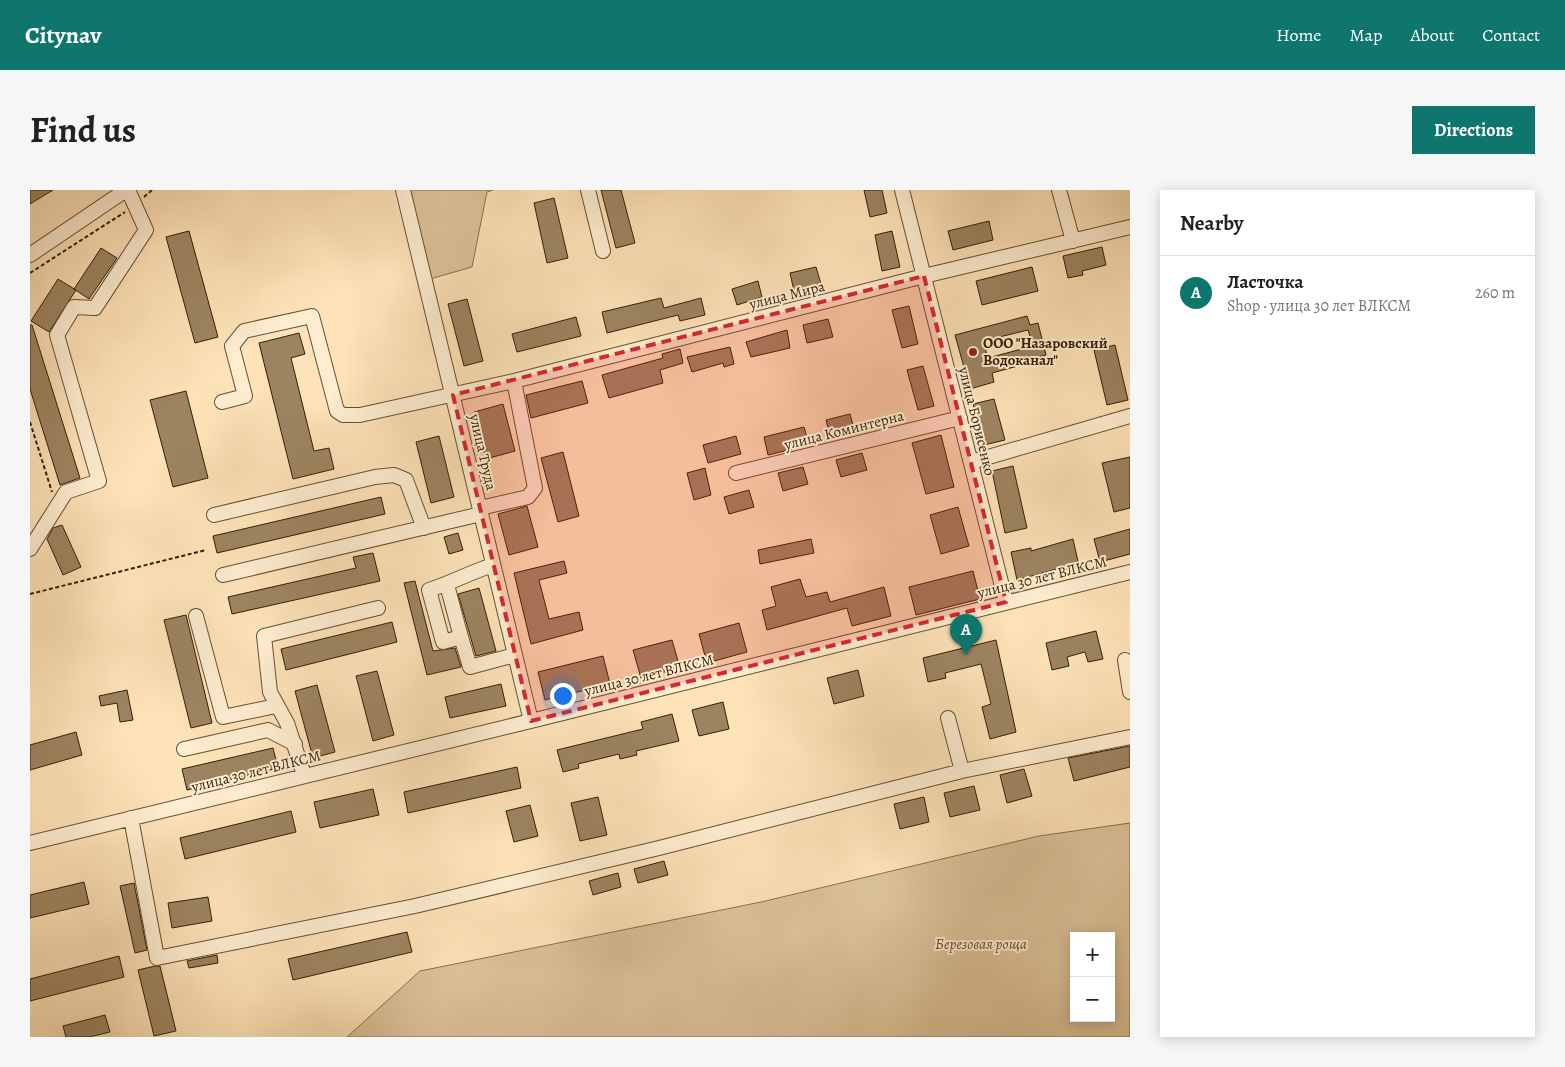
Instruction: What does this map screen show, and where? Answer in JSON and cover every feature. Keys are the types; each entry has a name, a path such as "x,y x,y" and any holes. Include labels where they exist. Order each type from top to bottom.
{"street":[{"name":"улица Труда","path":"403,190 531,721"},
{"path":"588,190 603,251"},
{"name":"улица Борисенко","path":"902,190 1006,602"},
{"path":"1059,190 1073,240"},
{"path":"30,255 121,192 135,205 146,230 95,308 74,307 57,335 99,481 66,492 30,549"},
{"name":"улица Мира","path":"222,402 245,396 232,346 244,331 312,316 337,411 343,415 384,412 514,381 924,276 1130,227"},
{"path":"223,575 424,528 528,496 535,488 514,381"},
{"path":"971,462 1130,416"},
{"name":"улица Коминтерна","path":"736,474 960,418"},
{"path":"214,515 375,477 394,475 406,480 424,528"},
{"path":"493,565 468,573 447,584 470,667 515,655"},
{"name":"улица 30 лет ВЛКСМ","path":"30,843 1130,572"},
{"path":"304,775 287,723 270,692 264,636 378,608"},
{"path":"196,616 223,717 276,706"},
{"path":"1125,660 1130,692"},
{"path":"948,718 962,771"},
{"path":"184,749 268,730 295,744"},
{"path":"131,818 157,958 424,904 659,848 962,771 1130,737"}],"path":[{"path":"30,272 135,205 152,190"},
{"path":"30,422 52,493 66,492"},
{"path":"30,594 206,550"}],"highlighted area":[{"path":"924,276 1006,602 531,721 453,395"}],"green space":[{"path":"408,190 493,190 487,192 472,267 430,279"},
{"name":"Березовая роща","path":"1130,823 1130,1037 347,1037 420,971 761,902 1039,836"}],"building":[{"path":"30,190 53,190 30,204"},
{"path":"601,190 621,190 635,243 616,248"},
{"path":"864,190 882,190 887,213 870,217"},
{"path":"554,198 568,258 547,263 534,203"},
{"path":"989,221 993,240 953,250 948,231"},
{"path":"189,231 218,337 195,343 166,237"},
{"path":"892,231 900,267 882,271 875,235"},
{"path":"1102,247 1106,265 1082,271 1083,275 1068,278 1063,256"},
{"path":"101,248 117,258 89,299 74,289"},
{"path":"816,267 821,284 794,291 790,273"},
{"path":"1032,267 1038,291 982,305 976,281"},
{"path":"58,279 76,290 49,332 31,321"},
{"path":"758,281 762,297 737,305 732,289"},
{"path":"661,298 664,308 701,298 705,315 680,321 678,315 607,333 602,312"},
{"path":"467,299 483,361 464,366 448,304"},
{"path":"909,306 918,344 902,348 892,310"},
{"name":"ООО \"Назаровский Водоканал\"","path":"1027,316 1030,325 1038,323 1046,355 1024,360 1025,364 992,373 994,382 970,389 955,335","holes":["1028,330 1033,346 988,358 983,341"]},
{"path":"576,317 581,336 517,352 512,334"},
{"path":"828,319 833,337 807,343 803,325"},
{"path":"30,325 32,325 80,478 60,485 30,389"},
{"path":"787,330 790,348 751,357 746,342"},
{"path":"299,333 305,354 291,358 314,451 329,448 334,469 293,479 259,343"},
{"path":"1115,345 1128,400 1107,405 1094,350"},
{"path":"730,347 734,364 724,367 723,363 692,372 687,357"},
{"path":"680,349 683,363 660,370 663,383 609,398 602,375 663,358 662,354"},
{"path":"923,366 934,406 918,410 907,370"},
{"path":"582,381 588,403 531,418 526,395"},
{"path":"186,391 208,478 173,487 150,400"},
{"path":"994,399 1005,440 984,445 973,404"},
{"path":"503,404 515,451 486,459 474,412"},
{"path":"850,414 855,432 831,439 826,420"},
{"path":"804,427 809,445 768,455 764,437"},
{"path":"941,435 954,487 926,494 912,443"},
{"path":"439,436 454,497 431,503 416,442"},
{"path":"736,436 741,454 708,463 703,445"},
{"path":"563,452 579,516 558,522 541,458"},
{"path":"862,453 867,470 841,477 836,460"},
{"path":"1130,457 1130,508 1114,512 1102,463"},
{"path":"1013,466 1027,528 1005,533 992,471"},
{"path":"803,467 808,484 783,491 778,473"},
{"path":"705,468 711,495 694,500 687,473"},
{"path":"749,490 754,507 729,514 724,497"},
{"path":"381,497 385,514 217,553 213,536"},
{"path":"527,506 538,547 509,555 498,514"},
{"path":"958,507 969,546 941,554 930,515"},
{"path":"62,525 81,567 63,575 47,539 53,528"},
{"path":"1130,529 1130,554 1100,562 1094,539"},
{"path":"458,533 463,550 449,554 444,537"},
{"path":"811,539 814,553 760,564 758,550"},
{"path":"1073,539 1079,566 1064,570 1064,567 1017,580 1011,552 1031,548 1031,551"},
{"path":"373,553 380,581 232,614 228,597 356,568 353,557"},
{"path":"564,561 567,573 539,580 549,619 579,612 583,630 531,644 514,573"},
{"path":"973,571 980,599 916,615 909,587"},
{"path":"800,579 806,597 827,592 830,602 884,587 891,616 852,626 847,608 767,630 762,610 776,606 771,587"},
{"path":"415,581 433,651 455,648 461,667 427,675 404,583"},
{"path":"479,588 496,651 476,656 458,594"},
{"path":"186,615 212,723 191,728 164,620"},
{"path":"392,622 397,642 286,670 281,649"},
{"path":"739,623 747,652 707,663 699,634"},
{"path":"1096,631 1103,659 1088,662 1085,652 1067,657 1069,666 1052,670 1046,643"},
{"path":"672,640 680,668 641,678 633,650"},
{"path":"996,640 1016,732 990,739 982,707 991,704 981,664 945,673 946,678 928,682 923,658"},
{"path":"603,656 610,684 545,700 538,672"},
{"path":"858,670 864,696 834,704 827,678"},
{"path":"377,671 394,735 373,741 356,676"},
{"path":"501,684 506,706 450,718 445,697"},
{"path":"317,685 335,752 313,758 295,691"},
{"path":"127,690 133,720 120,722 117,703 101,706 99,696"},
{"path":"723,702 729,729 699,736 692,710"},
{"path":"672,714 679,741 636,751 637,755 620,759 619,754 578,764 579,768 563,772 557,750 643,729 641,722"},
{"path":"76,732 82,755 30,770 30,745"},
{"path":"1130,746 1130,767 1074,781 1068,758"},
{"path":"273,748 278,768 187,790 182,769"},
{"path":"517,767 521,788 408,813 404,792"},
{"path":"1024,769 1032,796 1007,803 1000,775"},
{"path":"974,786 980,810 950,817 944,793"},
{"path":"373,789 379,815 320,828 314,802"},
{"path":"598,797 607,835 580,841 571,803"},
{"path":"924,797 929,822 900,829 894,804"},
{"path":"530,805 538,836 514,842 506,811"},
{"path":"291,811 296,832 185,859 180,838"},
{"path":"664,861 668,875 638,883 634,869"},
{"path":"618,873 621,887 593,895 589,881"},
{"path":"84,882 89,904 30,918 30,895"},
{"path":"134,883 147,950 135,953 120,886"},
{"path":"208,897 212,921 172,928 168,903"},
{"path":"407,932 412,952 293,980 288,959"},
{"path":"217,955 218,963 189,968 187,961"},
{"path":"119,956 124,977 30,1001 30,979"},
{"path":"160,966 176,1031 154,1036 138,970"},
{"path":"105,1015 110,1032 89,1037 66,1037 63,1026"}],"place":[{"name":"ООО \"Назаровский Водоканал\"","path":"973,352"},
{"name":"Ласточка","path":"966,655"}]}
